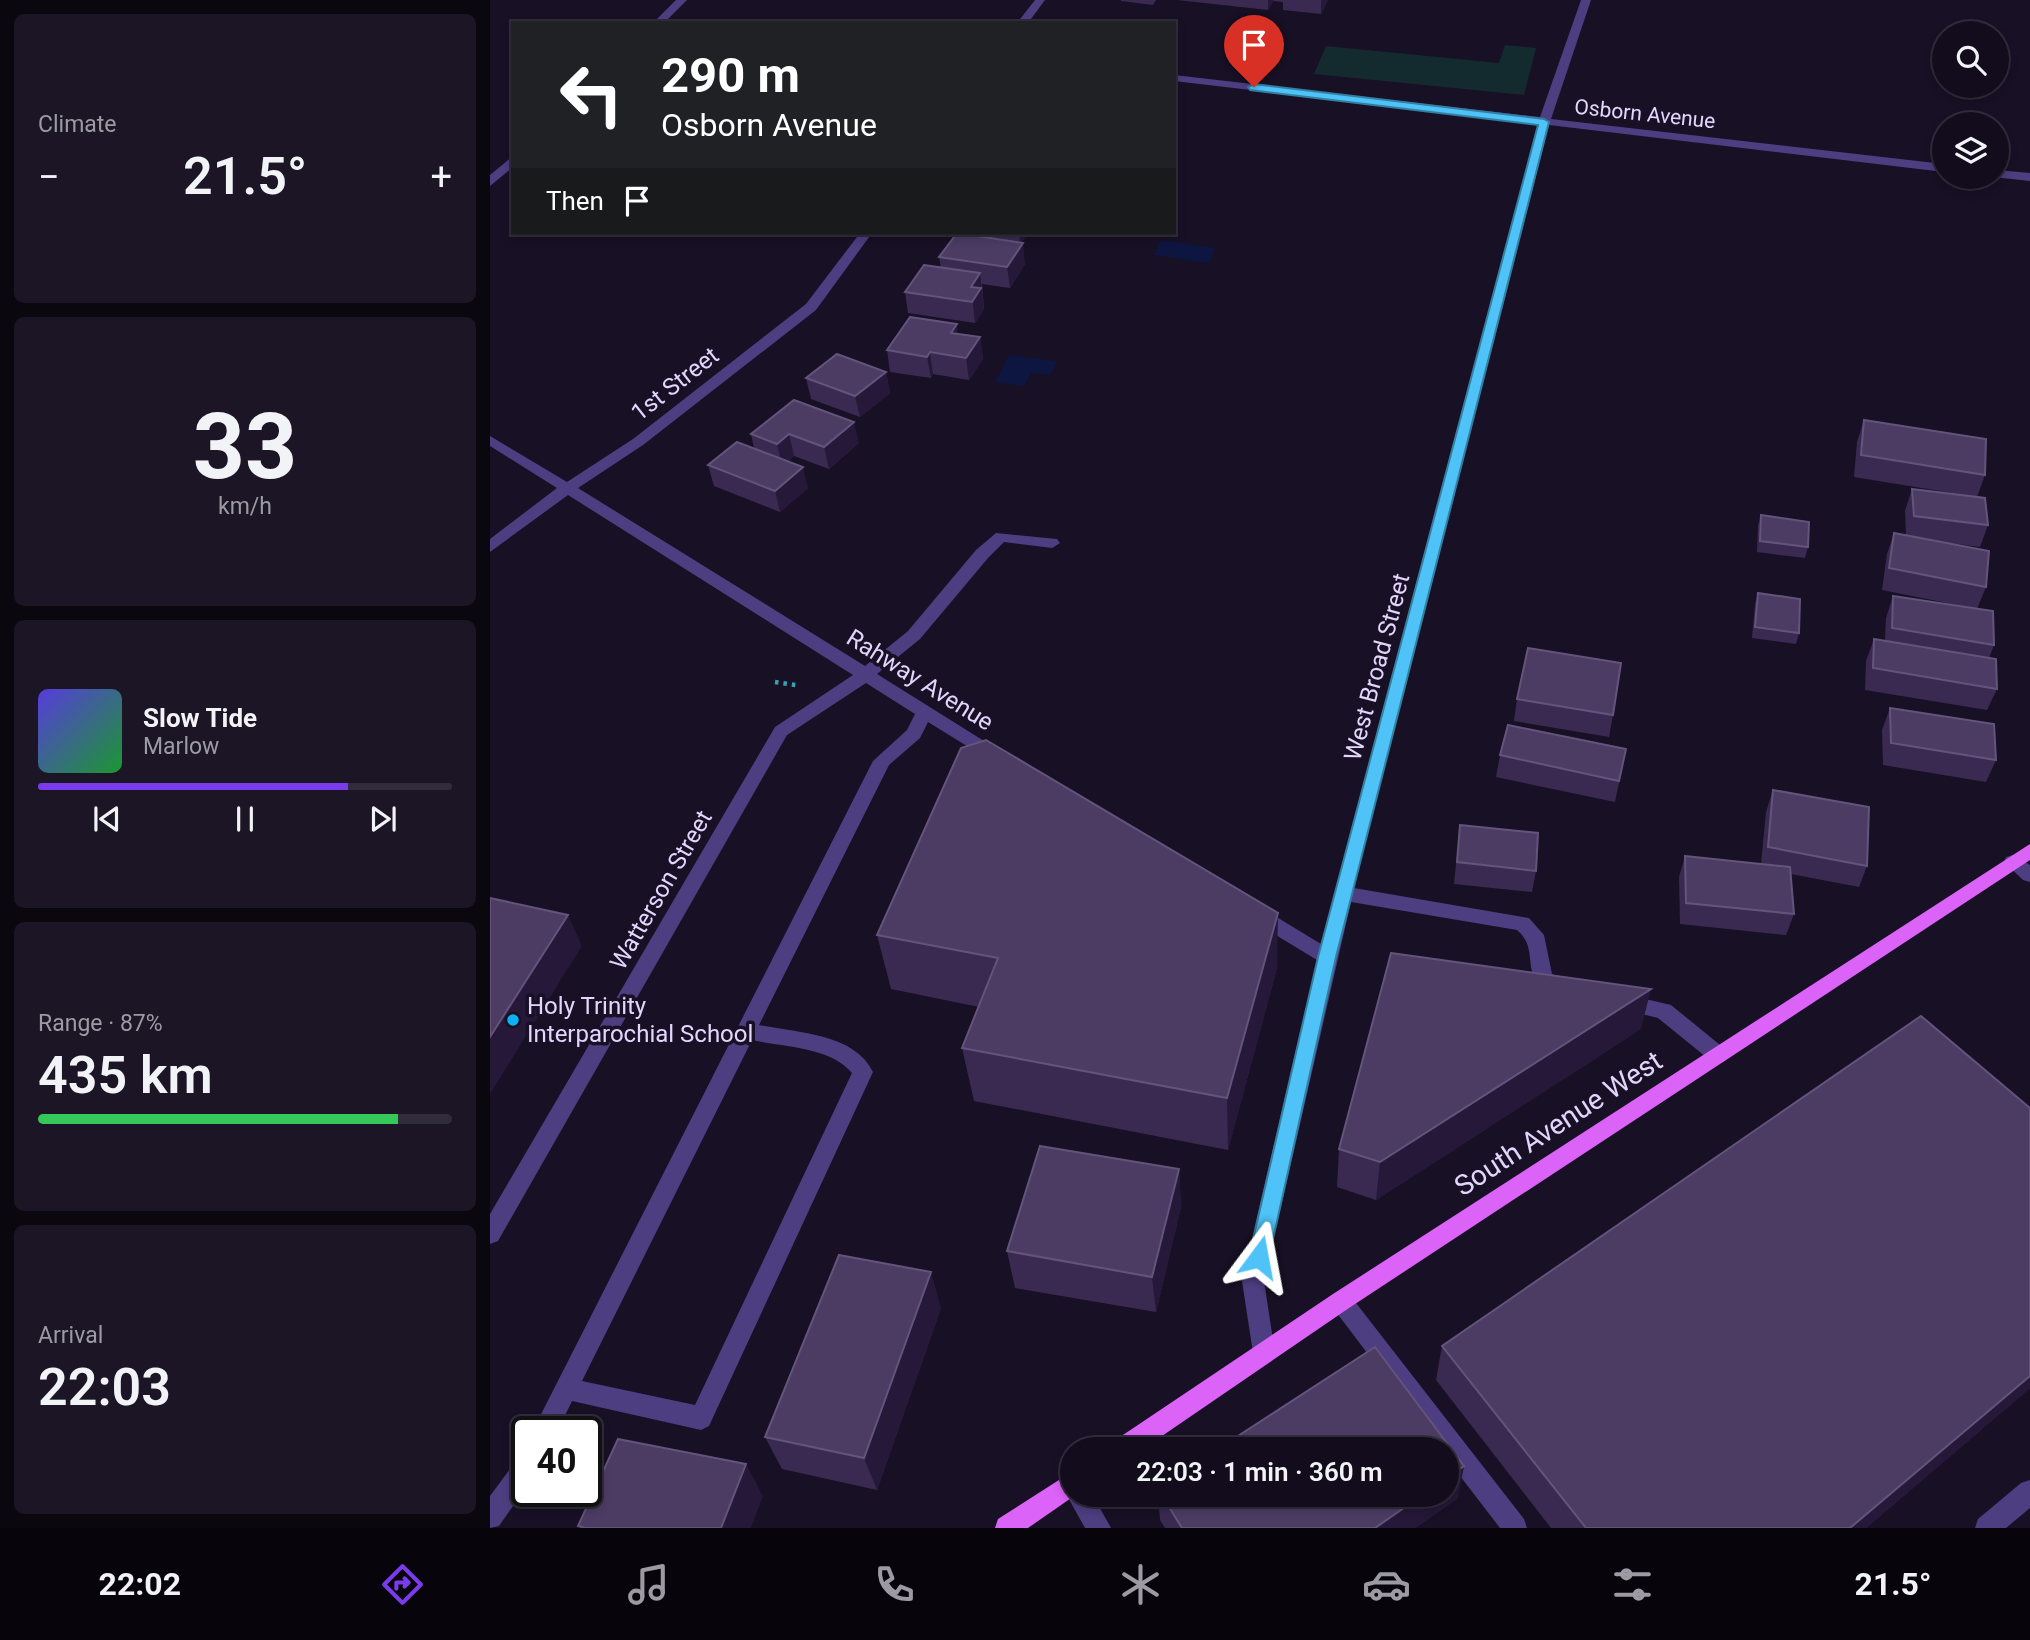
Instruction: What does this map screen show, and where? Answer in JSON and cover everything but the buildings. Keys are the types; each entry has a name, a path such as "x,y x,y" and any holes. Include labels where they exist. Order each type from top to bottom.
{"main road":[{"name":"South Avenue West","path":"1140,1437 1341,1301 2022,856"},
{"path":"1007,1528 1060,1496"}],"street":[{"path":"660,21 682,0"},
{"path":"1024,21 1040,0"},
{"name":"West Broad Street","path":"1264,1353 1254,1282 1327,957 1544,122 1586,0"},
{"name":"Osborn Avenue","path":"1176,78 1932,167"},
{"path":"490,182 511,162"},
{"path":"2009,175 2030,177"},
{"name":"1st Street","path":"490,547 566,489 638,442 811,307 865,235"},
{"name":"Rahway Avenue","path":"490,440 1007,763"},
{"name":"Watterson Street","path":"490,1234 781,731 865,675 914,635 982,554 1001,537 1052,543"},
{"path":"552,1416 882,761 914,734 924,713"},
{"path":"2022,856 2030,875"},
{"path":"1343,893 1522,923 1534,934 1542,978 1549,985 1574,991"},
{"path":"1244,907 1327,957"},
{"path":"1600,997 1664,1012 1718,1055"},
{"path":"566,1389 701,1418 863,1072 852,1058 828,1047 746,1031"},
{"path":"1341,1301 1515,1528"},
{"path":"490,1517 511,1487"},
{"path":"1987,1528 2030,1492"},
{"path":"1087,1507 1100,1528"}],"path":[{"path":"775,682 803,686"}],"green space":[{"path":"1505,45 1536,48 1524,95 1314,74 1326,46 1499,63"}],"shaded area":[{"path":"1161,240 1215,248 1209,263 1154,255"},
{"path":"1009,355 1057,361 1050,375 1031,373 1024,386 995,382"}],"place":[{"name":"Holy Trinity Interparochial School","path":"513,1020"}],"route":[{"path":"1254,87 1544,122 1327,957 1259,1257"}]}
